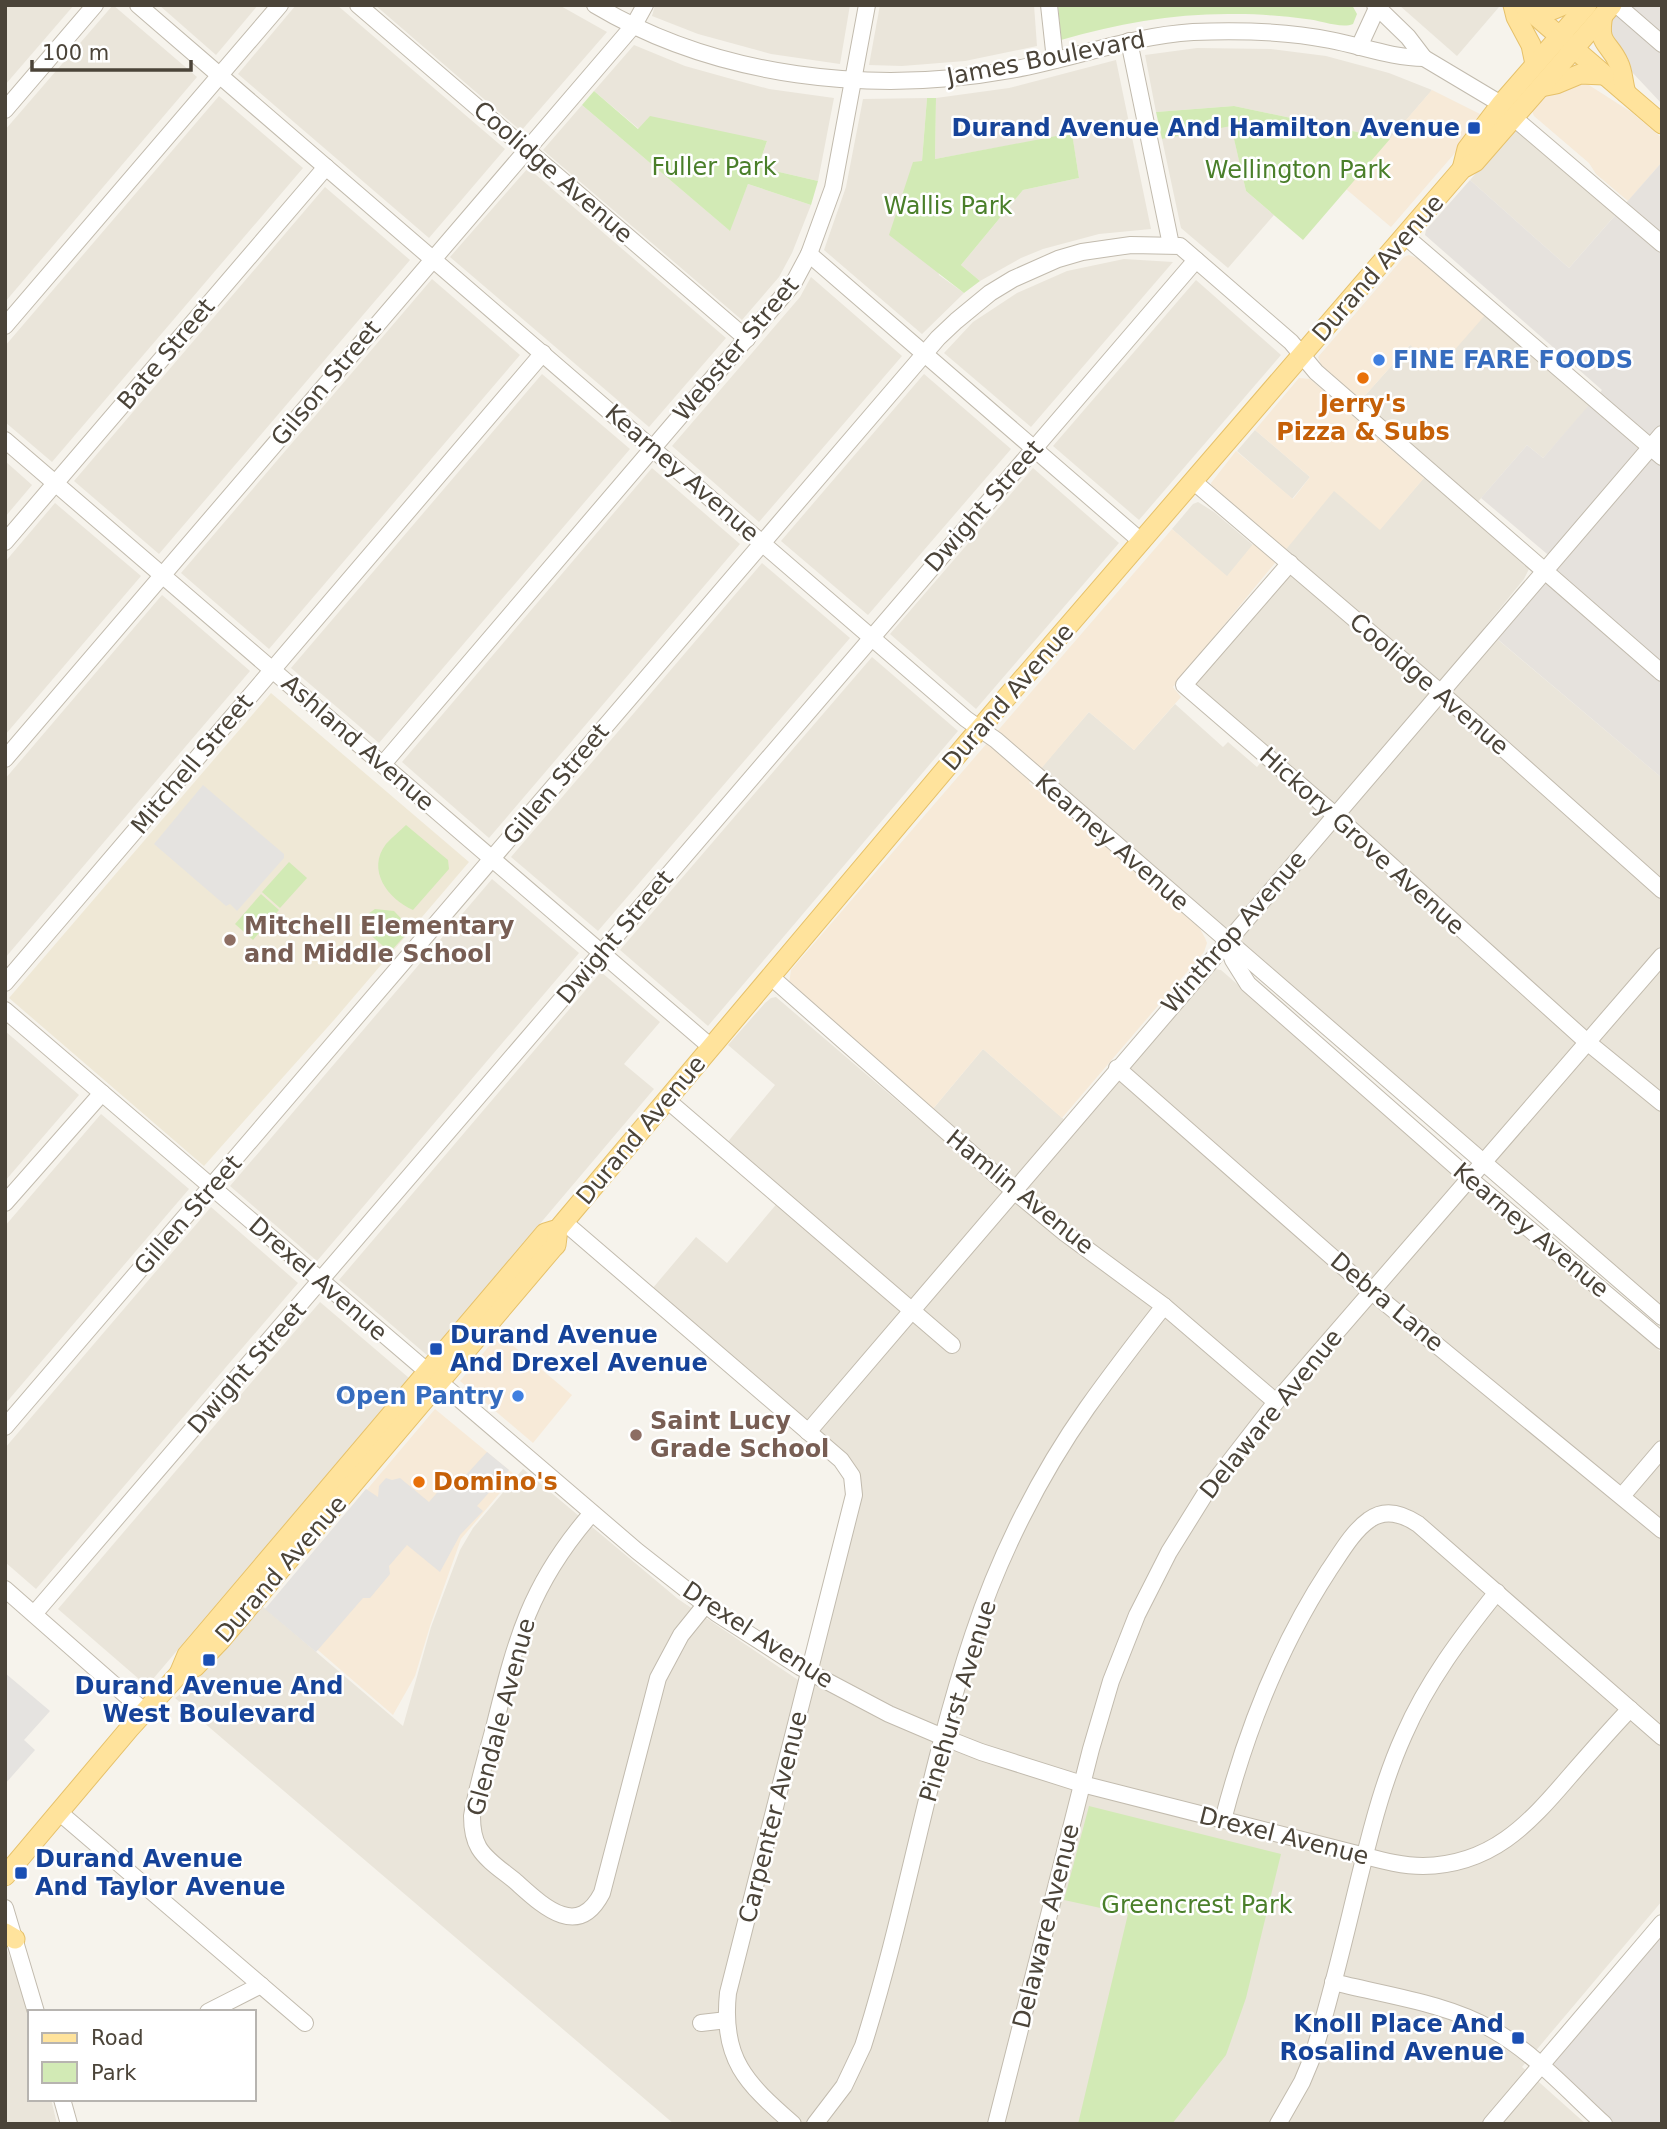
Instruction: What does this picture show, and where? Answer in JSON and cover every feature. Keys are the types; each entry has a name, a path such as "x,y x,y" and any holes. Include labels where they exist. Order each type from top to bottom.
{"main road":[{"path":"1521,7 1552,9 1564,5"},
{"path":"1521,7 1567,42 1662,124"},
{"path":"1521,7 1516,17 1531,45 1535,64"},
{"path":"1605,8 1600,29 1602,40 1619,63 1626,93"},
{"name":"Durand Avenue","path":"1507,111 1535,64 1567,42 1605,8"},
{"name":"Durand Avenue","path":"5,1876 179,1674 195,1667 220,1641 433,1378 556,1245 561,1226 710,1047 1462,169 1467,149 1507,111 1540,87 1567,42"},
{"path":"1540,87 1580,74 1604,75"}],"street":[{"path":"5,110 95,5"},
{"name":"Kearney Avenue","path":"138,5 966,719 996,740 1662,1317"},
{"path":"5,326 280,5"},
{"name":"Coolidge Avenue","path":"359,5 747,339"},
{"name":"James Boulevard","path":"595,5 687,47 738,63 791,74 854,81 908,82 961,78 1014,70 1129,41 1190,32 1282,33 1402,58 1424,58"},
{"name":"Gilson Street","path":"5,760 634,25 645,5"},
{"name":"Webster Street","path":"383,764 793,284 809,254 834,188 867,5"},
{"path":"1049,5 1055,60"},
{"path":"1359,47 1376,6 1408,37 1424,58 1507,111 1662,244"},
{"path":"1605,8 1662,44"},
{"path":"1129,41 1171,245 1180,246 1291,342 1316,372 1662,673"},
{"name":"Bate Street","path":"5,542 326,167"},
{"path":"1405,236 1656,452"},
{"name":"Gillen Street","path":"5,1427 763,542 956,321 1013,279 1058,259 1106,248 1171,245"},
{"path":"809,254 1142,542"},
{"name":"Dwight Street","path":"34,1614 1196,260"},
{"name":"Mitchell Street","path":"5,983 543,353"},
{"name":"Winthrop Avenue","path":"808,1432 1545,570 1656,452 1662,434"},
{"name":"Ashland Avenue","path":"5,440 710,1047"},
{"name":"Coolidge Avenue","path":"1194,481 1440,692 1662,890"},
{"name":"Hickory Grove Avenue","path":"1290,563 1184,685 1335,815 1586,1041 1662,1103"},
{"name":"Kearney Avenue","path":"1226,941 1233,960 1248,984 1470,1179 1662,1341"},
{"name":"Delaware Avenue","path":"996,2124 1082,1784 1111,1681 1137,1615 1164,1563 1207,1491 1276,1402 1662,956"},
{"name":"Hamlin Avenue","path":"770,976 1014,1191 1065,1233 1164,1306 1276,1402"},
{"name":"Drexel Avenue","path":"5,1010 592,1513 706,1604 809,1672 889,1714 981,1752 1082,1784 1397,1864 1438,1865 1464,1860 1494,1848 1515,1835 1534,1818 1630,1709"},
{"name":"Debra Lane","path":"1117,1068 1372,1292 1662,1530"},
{"path":"5,1203 102,1093"},
{"path":"667,1100 952,1345"},
{"name":"Carpenter Avenue","path":"561,1226 808,1432 847,1467 854,1485 854,1495 728,1993 727,2020 730,2043 736,2060 751,2085 793,2124"},
{"name":"Pinehurst Avenue","path":"815,2124 844,2086 863,2046 943,1737 973,1633 1004,1556 1042,1481 1086,1409 1164,1306"},
{"path":"1622,1496 1662,1449"},
{"name":"Glendale Avenue","path":"592,1513 548,1572 522,1625 472,1816 472,1829 480,1849 544,1907 558,1915 568,1916 587,1911 602,1893 658,1678 672,1649 706,1604"},
{"path":"1223,1820 1247,1735 1268,1681 1294,1629 1341,1553 1368,1520 1385,1514 1406,1516 1418,1524 1662,1737"},
{"path":"5,1590 145,1712"},
{"path":"1278,2124 1302,2082 1312,2058 1387,1777 1409,1725 1448,1656 1497,1592"},
{"path":"60,1812 305,2023"},
{"path":"5,1908 10,1936 35,2010"},
{"path":"1491,2124 1662,1923"},
{"path":"1333,1982 1463,2016 1507,2039 1604,2124"},
{"path":"212,2010 261,1984"},
{"path":"701,2023 727,2020"},
{"path":"63,2101 69,2124"}],"shaded area":[{"path":"5,5 74,5 5,85"},
{"path":"113,5 197,77 5,302 5,130"},
{"path":"159,5 258,5 216,55"},
{"path":"296,5 337,5 505,149 429,238 238,74"},
{"path":"375,5 559,5 607,32 521,131"},
{"path":"655,5 850,5 840,64 771,54 698,34 652,16"},
{"path":"880,5 1034,5 1037,46 965,61 902,66 869,65"},
{"path":"1399,5 1496,5 1499,7 1457,56"},
{"path":"1622,5 1662,5 1662,104 1616,55 1608,27"},
{"path":"634,45 685,66 769,89 834,98 818,181 758,167 767,141 639,129 594,91"},
{"path":"1197,48 1271,49 1326,56 1389,73 1432,90 1390,139 1234,106 1156,112 1145,55"},
{"path":"1116,60 1151,229 1099,234 1043,249 980,281 961,265 1023,190 1079,178 1072,134 935,159 936,98 1009,88"},
{"path":"1581,80 1631,112 1662,138 1662,162 1628,201 1534,116 1532,111 1555,87"},
{"path":"1432,90 1486,117 1391,227 1346,189"},
{"path":"219,96 303,168 52,462 5,422 5,346"},
{"path":"927,98 922,161 939,275 964,293 922,334 824,250 846,187 863,99"},
{"path":"582,105 729,230 748,184 811,205 792,253 779,277 742,320 543,150"},
{"path":"1231,125 1246,191 1274,215 1228,268 1181,228 1162,139"},
{"path":"1512,131 1527,137 1618,212 1569,268 1470,180"},
{"path":"1662,162 1662,778 1495,637 1559,564 1481,498 1527,445 1543,458 1602,390 1425,235 1426,230 1470,180 1569,268"},
{"path":"528,168 726,338 649,427 450,257"},
{"path":"325,187 410,260 159,554 74,481"},
{"path":"1409,255 1417,258 1487,313 1438,369 1410,345 1361,400 1322,367 1318,357 1404,257"},
{"path":"1124,259 1173,262 1031,427 944,353 973,322 1017,293 1067,271"},
{"path":"811,277 902,356 759,522 672,446 800,297"},
{"path":"432,279 520,355 269,649 181,573"},
{"path":"1196,280 1281,355 1139,520 1053,446"},
{"path":"1487,313 1591,404 1543,458 1527,445 1469,512 1527,564 1529,569 1484,628 1662,778 1662,1308 1041,768 1089,712 1134,750 1175,704 1223,747 1228,742 1257,767 1268,754 1192,683 1295,560 1284,550 1334,490 1380,529 1435,465 1361,400 1411,344"},
{"path":"542,374 630,449 379,743 291,668"},
{"path":"924,374 1011,449 868,615 781,541"},
{"path":"1299,378 1310,379 1424,478 1380,530 1334,491 1173,687 1181,697 1134,750 1089,712 1029,783 1184,911 1198,925 1205,938 1207,943 1204,952 1062,1118 983,1049 932,1110 789,984 791,970 1172,529 1227,576 1263,532 1212,489 1211,483 1236,451 1293,499 1310,477 1255,430"},
{"path":"1255,430 1310,477 1292,499 1237,451"},
{"path":"5,461 32,485 5,517"},
{"path":"652,468 740,544 489,838 402,762"},
{"path":"1033,468 1119,543 976,709 890,634"},
{"path":"1198,502 1253,545 1227,577 1172,529 1193,504"},
{"path":"55,503 141,576 5,735 5,562"},
{"path":"762,563 850,638 598,931 511,857"},
{"path":"162,595 250,671 5,958 5,779"},
{"path":"872,657 958,731 708,1026 620,950"},
{"name":"Mitchell Elementary and Middle School","path":"271,693 469,862 204,1166 9,998"},
{"path":"203,785 284,854 284,858 237,911 230,904 226,906 154,844"},
{"path":"492,879 579,953 317,1261 230,1186"},
{"path":"1221,970 1662,1353 1662,1901 1522,2067 1586,2124 674,2124 175,1698 192,1686 261,1605 403,1726 431,1627 460,1550 473,1528 523,1469 678,1599 810,1688 858,1480 652,1289 696,1237 727,1263 785,1194 726,1144 775,1085 728,1045 765,1003 776,997 922,1122 983,1049 1075,1129 1209,972"},
{"path":"601,972 660,1022 624,1064 654,1089 428,1356 339,1280"},
{"path":"5,1031 79,1095 5,1181"},
{"path":"101,1114 189,1189 5,1404 5,1226"},
{"path":"211,1207 298,1283 36,1589 5,1562 5,1448"},
{"path":"320,1302 409,1378 147,1686 58,1609"},
{"path":"499,1334 572,1395 533,1443 460,1381"},
{"path":"435,1409 515,1475 461,1539 415,1676 393,1715 268,1607"},
{"path":"487,1452 509,1470 477,1506 483,1511 460,1535 440,1572 407,1545 389,1566 390,1574 370,1598 363,1598 316,1652 265,1609 366,1489 378,1497 379,1486 386,1478 400,1478 429,1502 448,1480 456,1486"},
{"path":"5,1673 50,1711 24,1740 35,1750 5,1784"},
{"path":"1662,1929 1662,2124 1612,2124 1553,2071 1551,2059"},
{"path":"5,1945 19,1980 28,2014 28,2101 51,2101 57,2124 5,2124"}],"green space":[{"path":"1058,5 1352,5 1357,14 1353,24 1348,25 1271,15 1192,15 1126,24 1061,40"},
{"name":"Fuller Park","path":"594,91 638,129 650,116 767,141 758,167 818,181 811,205 748,184 730,231 582,105"},
{"name":"Wallis Park","path":"927,98 936,98 935,159 1072,133 1079,178 1023,190 961,265 980,281 964,293 889,235 913,162 922,161"},
{"name":"Wellington Park","path":"1234,106 1390,139 1303,240 1246,191 1231,126 1162,139 1156,112"},
{"path":"406,825 448,860 449,869 413,910 395,899 388,891 379,873 378,864 386,844"},
{"path":"289,862 307,878 280,908 262,892"},
{"path":"261,894 279,910 253,940 235,924"},
{"path":"375,909 394,911 411,929 390,952 359,925 365,916"},
{"name":"Greencrest Park","path":"1089,1806 1281,1854 1246,1998 1226,2055 1172,2124 1078,2124 1128,1914 1064,1900"}],"place":[{"name":"Durand Avenue And Hamilton Avenue","path":"1474,128"},
{"name":"FINE FARE FOODS","path":"1379,360"},
{"name":"Jerry's Pizza & Subs","path":"1363,378"},
{"name":"Mitchell Elementary and Middle School","path":"230,940"},
{"name":"Durand Avenue And Drexel Avenue","path":"436,1349"},
{"name":"Open Pantry","path":"518,1396"},
{"name":"Saint Lucy Grade School","path":"636,1435"},
{"name":"Domino's","path":"419,1482"},
{"name":"Durand Avenue And West Boulevard","path":"209,1660"},
{"name":"Durand Avenue And Taylor Avenue","path":"21,1873"},
{"name":"Knoll Place And Rosalind Avenue","path":"1518,2038"}]}
